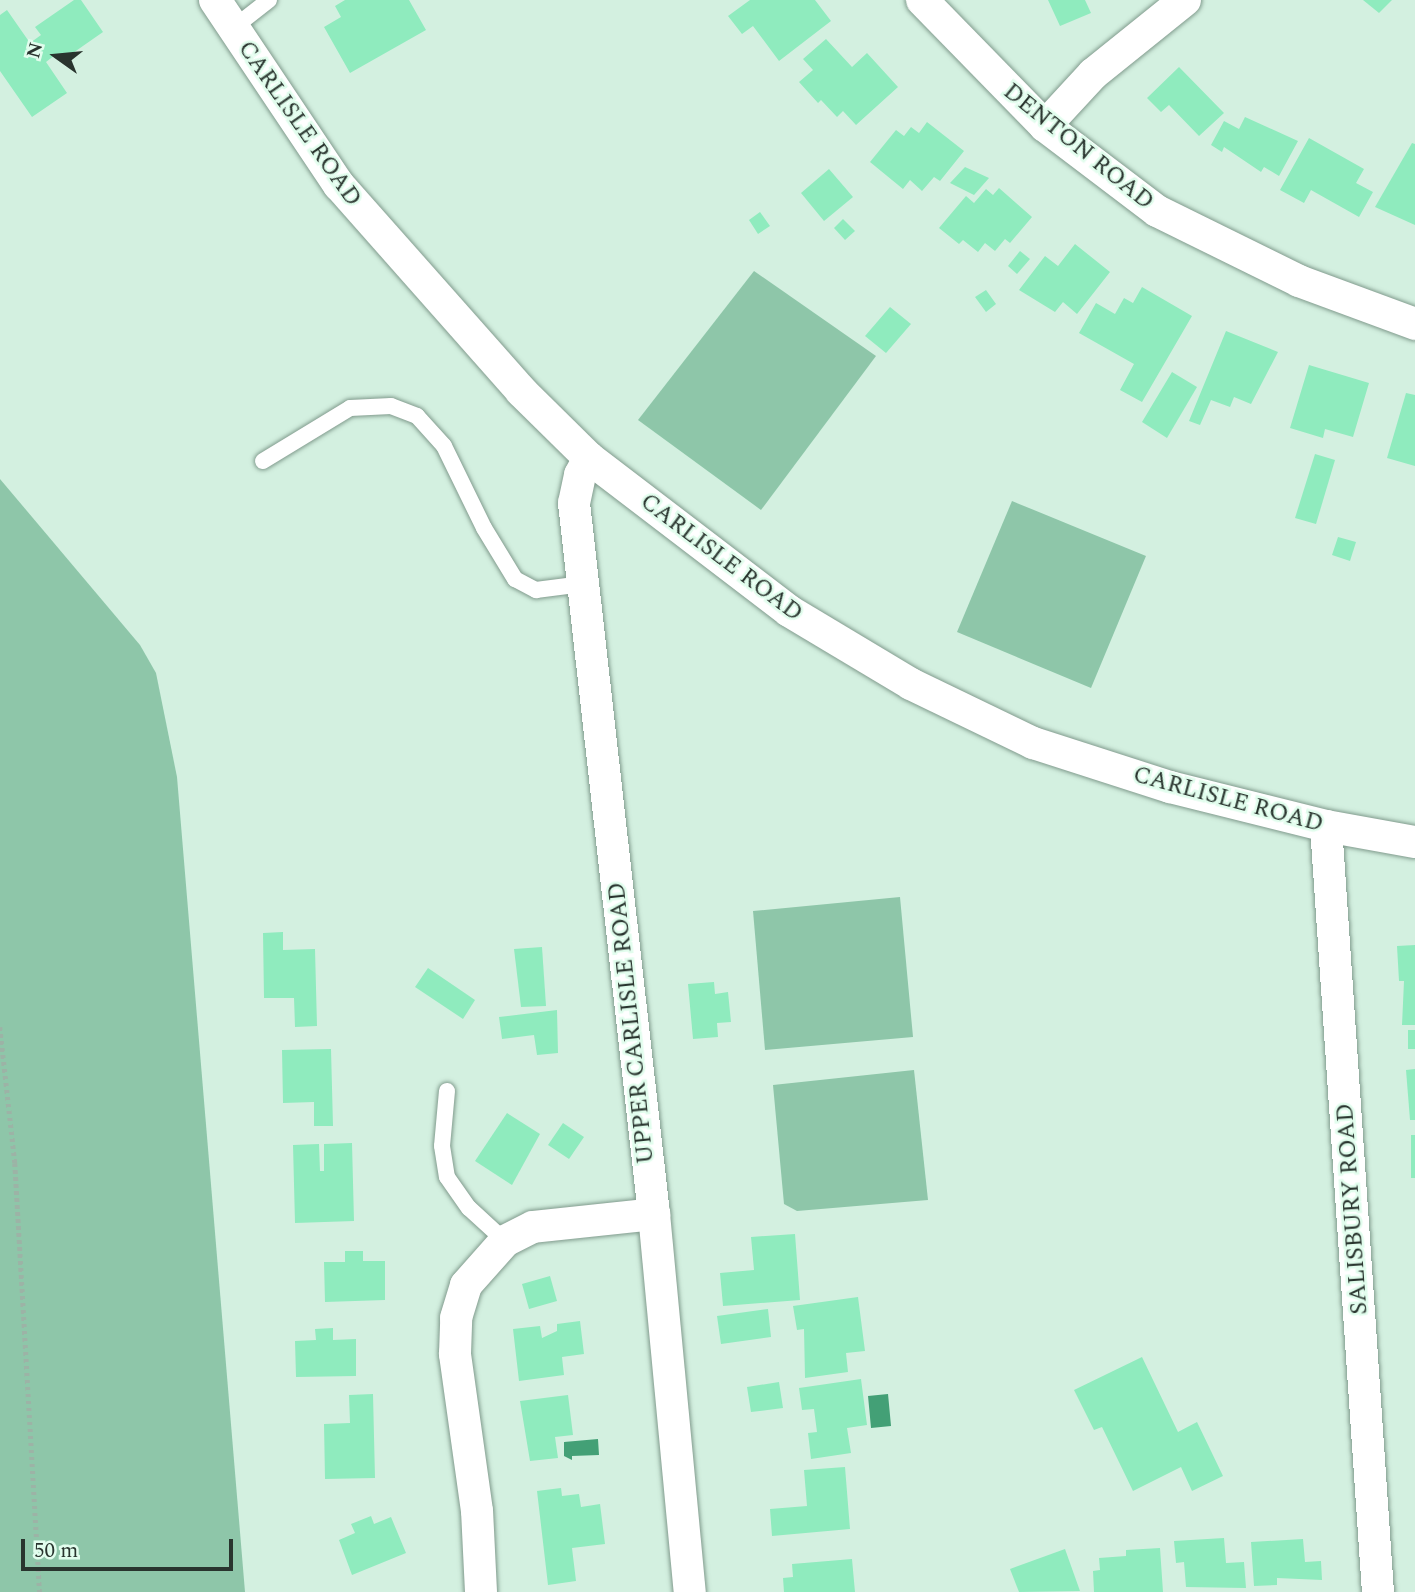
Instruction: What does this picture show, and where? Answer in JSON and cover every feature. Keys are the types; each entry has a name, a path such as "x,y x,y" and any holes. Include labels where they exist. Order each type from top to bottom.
{"street":[{"name":"CARLISLE ROAD","path":"215,0 339,186 521,391 589,458 789,611 911,684 1033,743 1170,788 1326,826 1415,842"},
{"name":"DENTON ROAD","path":"922,0 1045,126 1157,211 1299,281 1415,324"},
{"path":"1045,126 1093,74 1185,0"},
{"name":"UPPER CARLISLE ROAD","path":"589,458 580,475 574,503 654,1214 690,1592"},
{"name":"SALISBURY ROAD","path":"1326,826 1378,1592"},
{"path":"481,1592 456,1318 467,1285 505,1241 533,1227 654,1214"}],"lane":[{"path":"232,29 269,0"},
{"path":"263,461 350,408 391,406 417,416 444,446 484,528 515,579 536,590 583,584"},
{"path":"447,1091 442,1146 447,1177 469,1208 505,1241"}],"path":[{"path":"0,1027 15,1163 40,1592"}],"shaded area":[{"path":"754,271 876,356 761,510 638,420"},
{"path":"0,479 140,645 156,673 177,777 245,1592 0,1592"},
{"path":"1012,501 1146,556 1091,688 957,632"},
{"path":"900,897 913,1037 765,1050 753,911"},
{"path":"914,1070 928,1200 797,1211 784,1204 773,1085"},
{"path":"888,1394 891,1426 871,1428 868,1396"},
{"path":"598,1439 599,1455 572,1456 572,1460 564,1456 564,1442"}],"building":[{"path":"74,0 81,0 103,32 60,62 55,55 46,62 67,93 32,117 0,71 0,15 7,10 30,43 41,35 35,27"},
{"path":"345,0 409,0 426,30 350,73 324,27 341,17 335,6"},
{"path":"750,0 815,0 831,21 779,61 753,26 742,34 728,16"},
{"path":"1048,0 1085,0 1091,13 1060,26"},
{"path":"1363,0 1392,0 1379,13"},
{"path":"826,39 852,67 867,53 898,87 856,125 843,111 837,117 821,100 818,103 799,82 813,70 803,59"},
{"path":"1179,67 1224,113 1199,136 1169,105 1161,112 1147,98"},
{"path":"1245,117 1298,141 1279,176 1264,167 1261,172 1224,147 1222,152 1211,145 1224,121 1239,129"},
{"path":"927,122 964,151 940,181 934,177 922,191 910,180 903,189 870,162 896,130 904,136 911,127 919,133"},
{"path":"1309,138 1364,169 1356,183 1373,192 1359,217 1311,190 1304,203 1280,190"},
{"path":"1412,143 1415,144 1415,225 1375,207"},
{"path":"965,167 989,178 974,195 950,183"},
{"path":"829,169 853,197 824,221 801,193"},
{"path":"999,188 1032,217 1010,243 1005,239 995,251 985,243 978,252 963,240 959,244 939,228 966,196 974,203 986,189 993,195"},
{"path":"760,212 770,226 758,234 749,220"},
{"path":"843,219 855,231 845,240 834,228"},
{"path":"1075,244 1110,272 1077,314 1063,302 1055,312 1019,290 1045,256 1058,266"},
{"path":"1020,251 1030,259 1017,274 1008,266"},
{"path":"1142,287 1192,316 1142,402 1120,390 1134,364 1079,333 1096,303 1115,314 1124,298 1133,303"},
{"path":"986,290 996,304 986,312 975,297"},
{"path":"890,307 911,324 886,353 865,336"},
{"path":"1226,331 1278,352 1251,404 1234,397 1230,407 1211,400 1200,425 1189,421"},
{"path":"1309,365 1369,383 1353,437 1325,429 1323,438 1290,428"},
{"path":"1172,372 1197,387 1167,438 1142,422"},
{"path":"1406,393 1415,395 1415,466 1387,458"},
{"path":"1315,454 1335,460 1316,524 1295,518"},
{"path":"1338,537 1356,542 1350,561 1332,555"},
{"path":"283,932 283,950 315,949 317,1026 295,1027 294,998 264,998 263,933"},
{"path":"1415,945 1415,1025 1402,1025 1404,981 1399,981 1397,946"},
{"path":"542,947 546,1006 521,1007 514,949"},
{"path":"428,968 475,1000 463,1019 415,987"},
{"path":"714,982 715,994 728,992 731,1022 717,1023 718,1037 693,1039 688,984"},
{"path":"557,1010 558,1053 537,1055 534,1035 502,1039 499,1017"},
{"path":"1408,1030 1415,1030 1415,1049 1408,1049"},
{"path":"331,1049 333,1126 314,1126 314,1102 283,1103 282,1050"},
{"path":"1415,1069 1415,1120 1410,1120 1406,1070"},
{"path":"507,1113 540,1134 512,1185 475,1161"},
{"path":"563,1123 584,1137 569,1159 548,1145"},
{"path":"1411,1135 1415,1135 1415,1178 1411,1178"},
{"path":"352,1143 354,1221 295,1223 293,1145 319,1144 320,1171 324,1171 324,1144"},
{"path":"795,1234 800,1300 723,1306 720,1273 754,1270 751,1237"},
{"path":"345,1251 363,1251 363,1261 385,1261 385,1300 325,1302 324,1262 345,1262"},
{"path":"550,1276 557,1301 529,1309 522,1284"},
{"path":"858,1297 865,1351 846,1353 848,1372 805,1378 804,1329 797,1330 793,1306"},
{"path":"768,1309 771,1337 721,1344 717,1316"},
{"path":"580,1321 584,1354 562,1357 564,1375 519,1381 513,1329 540,1326 542,1338 557,1331 557,1324"},
{"path":"333,1328 333,1340 356,1339 356,1376 296,1377 295,1341 316,1340 315,1329"},
{"path":"1142,1357 1178,1432 1197,1422 1223,1476 1192,1491 1181,1467 1133,1491 1102,1427 1094,1430 1074,1390"},
{"path":"861,1379 867,1425 847,1428 851,1453 811,1459 808,1433 817,1432 814,1409 802,1410 799,1388"},
{"path":"779,1382 783,1408 751,1412 747,1387"},
{"path":"373,1394 375,1478 325,1479 324,1424 350,1423 349,1395"},
{"path":"568,1395 573,1435 555,1437 558,1458 530,1461 520,1401"},
{"path":"845,1467 850,1529 772,1536 770,1509 807,1506 804,1470"},
{"path":"561,1488 562,1496 579,1494 581,1507 600,1504 605,1544 572,1548 576,1581 548,1585 537,1491"},
{"path":"371,1516 374,1524 391,1517 406,1553 352,1575 339,1540 355,1533 351,1524"},
{"path":"1224,1538 1226,1563 1244,1562 1246,1588 1186,1587 1184,1562 1176,1563 1174,1541"},
{"path":"1303,1539 1305,1562 1321,1561 1322,1580 1277,1578 1277,1585 1254,1586 1251,1542"},
{"path":"1160,1548 1163,1592 1094,1592 1093,1571 1100,1570 1099,1558 1126,1556 1126,1550"},
{"path":"1065,1549 1080,1591 1019,1592 1010,1569"},
{"path":"852,1559 855,1592 784,1592 783,1578 793,1577 792,1564"}]}
